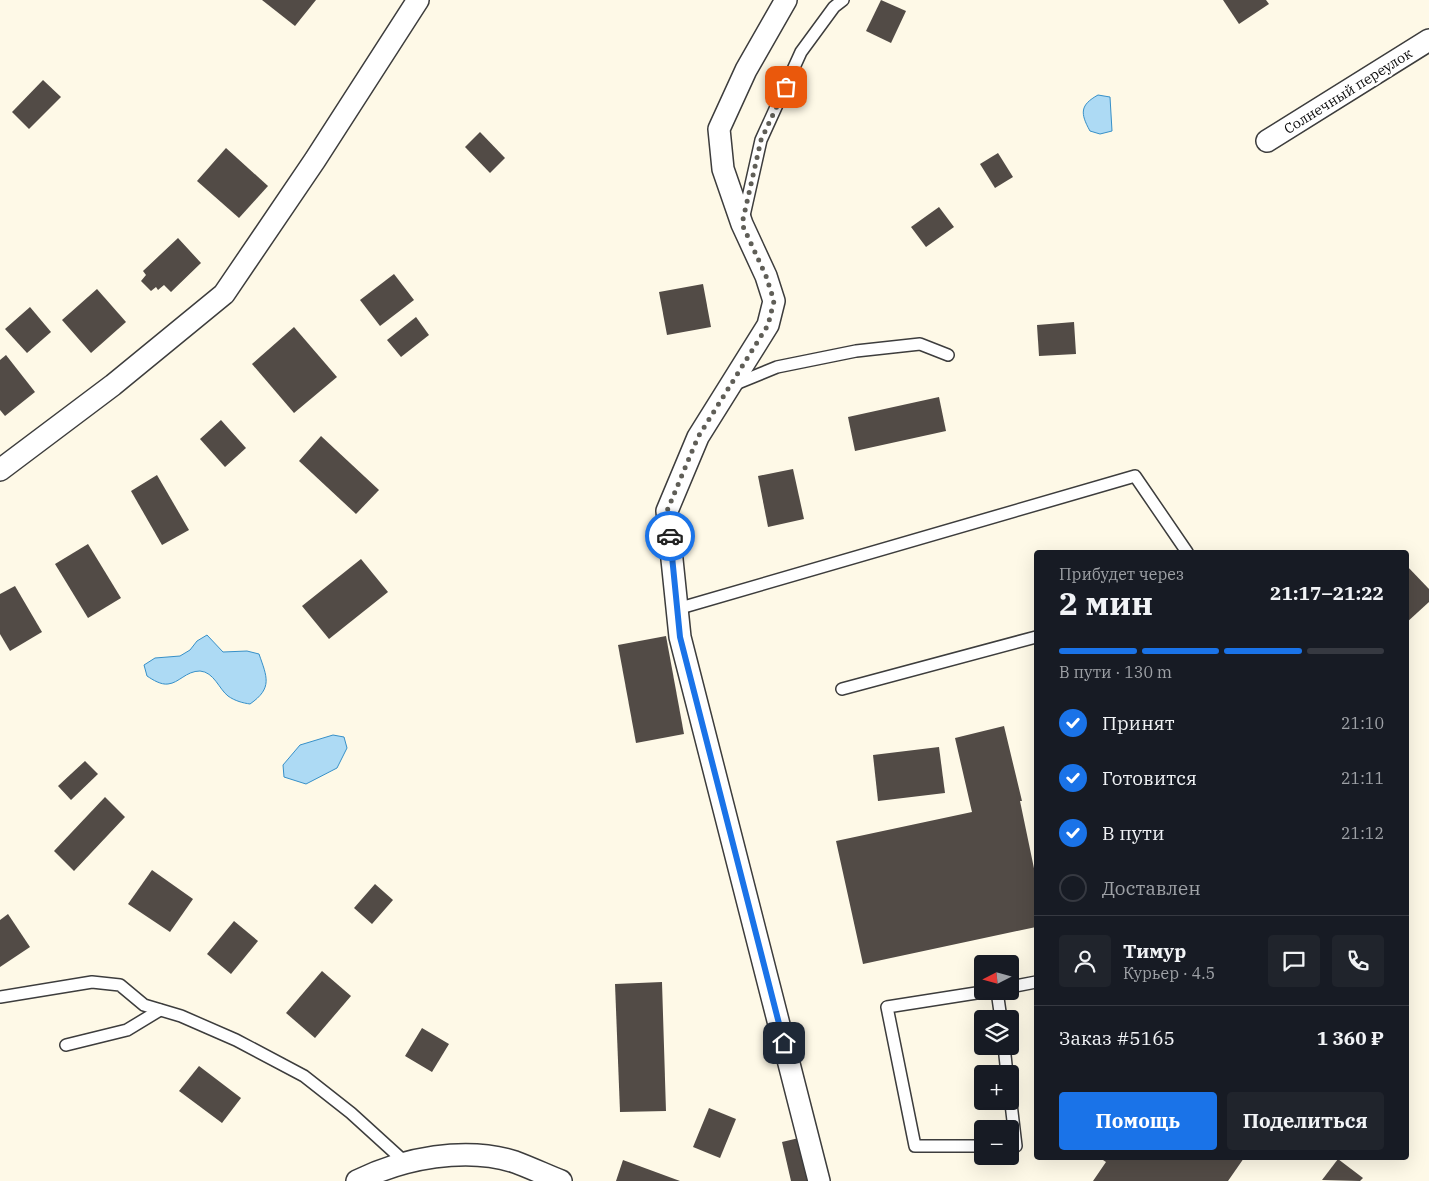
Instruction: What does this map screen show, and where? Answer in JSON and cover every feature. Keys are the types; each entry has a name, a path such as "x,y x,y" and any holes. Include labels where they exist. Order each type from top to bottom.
{"street":[{"path":"0,470 113,385 224,294 315,160 418,0"},
{"path":"786,0 746,70 719,129 723,169 742,224 766,276 774,301 768,325 698,437 667,511 680,637 819,1181"},
{"name":"Солнечный переулок","path":"1267,141 1429,40"},
{"path":"357,1181 366,1176 406,1163 447,1154 480,1155 514,1162 562,1181"}],"lane":[{"path":"742,224 761,140 802,52 834,7 843,0"},
{"path":"729,387 777,367 856,351 920,344 948,355"},
{"path":"677,609 1135,476 1186,550"},
{"path":"842,688 1034,639"},
{"path":"0,997 92,982 120,985 144,1005 181,1016 236,1040 304,1076 350,1113 406,1163"},
{"path":"1019,985 1034,982"},
{"path":"974,993 887,1007 914,1146 974,1146"},
{"path":"66,1045 127,1030 160,1010"}],"water":[{"path":"1098,95 1110,97 1112,131 1100,134 1090,131 1083,114 1088,102"},
{"path":"207,635 223,652 247,651 259,654 266,682 262,693 250,704 228,696 213,678 205,672 191,673 176,682 168,684 154,681 147,676 144,665 155,658 180,656"},
{"path":"333,735 344,737 347,748 337,768 306,784 284,777 283,765 300,745"}],"building":[{"path":"262,0 316,0 295,26"},
{"path":"881,0 906,11 891,43 866,31"},
{"path":"1223,0 1266,0 1269,4 1239,24"},
{"path":"43,80 61,97 29,129 12,112"},
{"path":"480,132 505,158 490,173 465,147"},
{"path":"226,148 268,186 239,218 197,181"},
{"path":"998,153 1013,177 995,188 980,164"},
{"path":"939,207 954,227 926,247 911,227"},
{"path":"178,238 201,263 171,292 164,285 158,290 156,287 151,291 141,281 146,275 143,271"},
{"path":"394,274 414,300 380,326 360,300"},
{"path":"703,284 711,327 667,335 659,292"},
{"path":"97,289 126,322 91,353 62,320"},
{"path":"30,307 51,332 27,353 5,329"},
{"path":"416,317 429,335 401,357 387,340"},
{"path":"1074,322 1076,354 1039,356 1037,325"},
{"path":"294,327 337,377 294,413 252,364"},
{"path":"6,355 35,392 5,416 0,410 0,360"},
{"path":"939,397 946,431 855,451 848,417"},
{"path":"221,420 246,448 225,467 200,439"},
{"path":"321,436 379,490 356,514 299,461"},
{"path":"793,469 804,519 768,527 758,476"},
{"path":"157,475 189,530 162,545 131,491"},
{"path":"88,544 121,598 88,618 55,564"},
{"path":"361,559 388,592 329,639 302,606"},
{"path":"1409,568 1429,589 1429,602 1409,620"},
{"path":"15,586 42,632 10,651 0,634 0,594"},
{"path":"666,636 684,734 636,743 618,645"},
{"path":"1004,726 1022,801 1020,801 1034,868 1034,927 863,964 836,841 972,812 955,738"},
{"path":"939,747 945,793 878,801 873,755"},
{"path":"85,761 98,774 71,800 58,786"},
{"path":"105,797 125,817 74,871 54,851"},
{"path":"152,870 193,899 170,932 128,904"},
{"path":"375,884 393,900 372,924 354,908"},
{"path":"8,914 30,947 0,967 0,920"},
{"path":"234,921 258,941 231,974 207,954"},
{"path":"322,971 351,996 315,1038 286,1013"},
{"path":"662,982 666,1111 620,1112 615,984"},
{"path":"422,1028 449,1044 432,1072 405,1056"},
{"path":"199,1066 241,1098 222,1123 179,1091"},
{"path":"709,1108 736,1119 720,1158 693,1147"},
{"path":"803,1137 814,1181 791,1181 782,1142"},
{"path":"623,1160 680,1181 616,1181"},
{"path":"1103,1160 1243,1160 1228,1181 1093,1181 1106,1162"},
{"path":"1337,1160 1363,1178 1360,1181 1322,1180"}],"way so far":[{"path":"670,536 667,511 698,437 768,325 774,301 766,276 742,224 761,140 786,87"}],"route":[{"path":"670,536 680,637 784,1043"}]}
